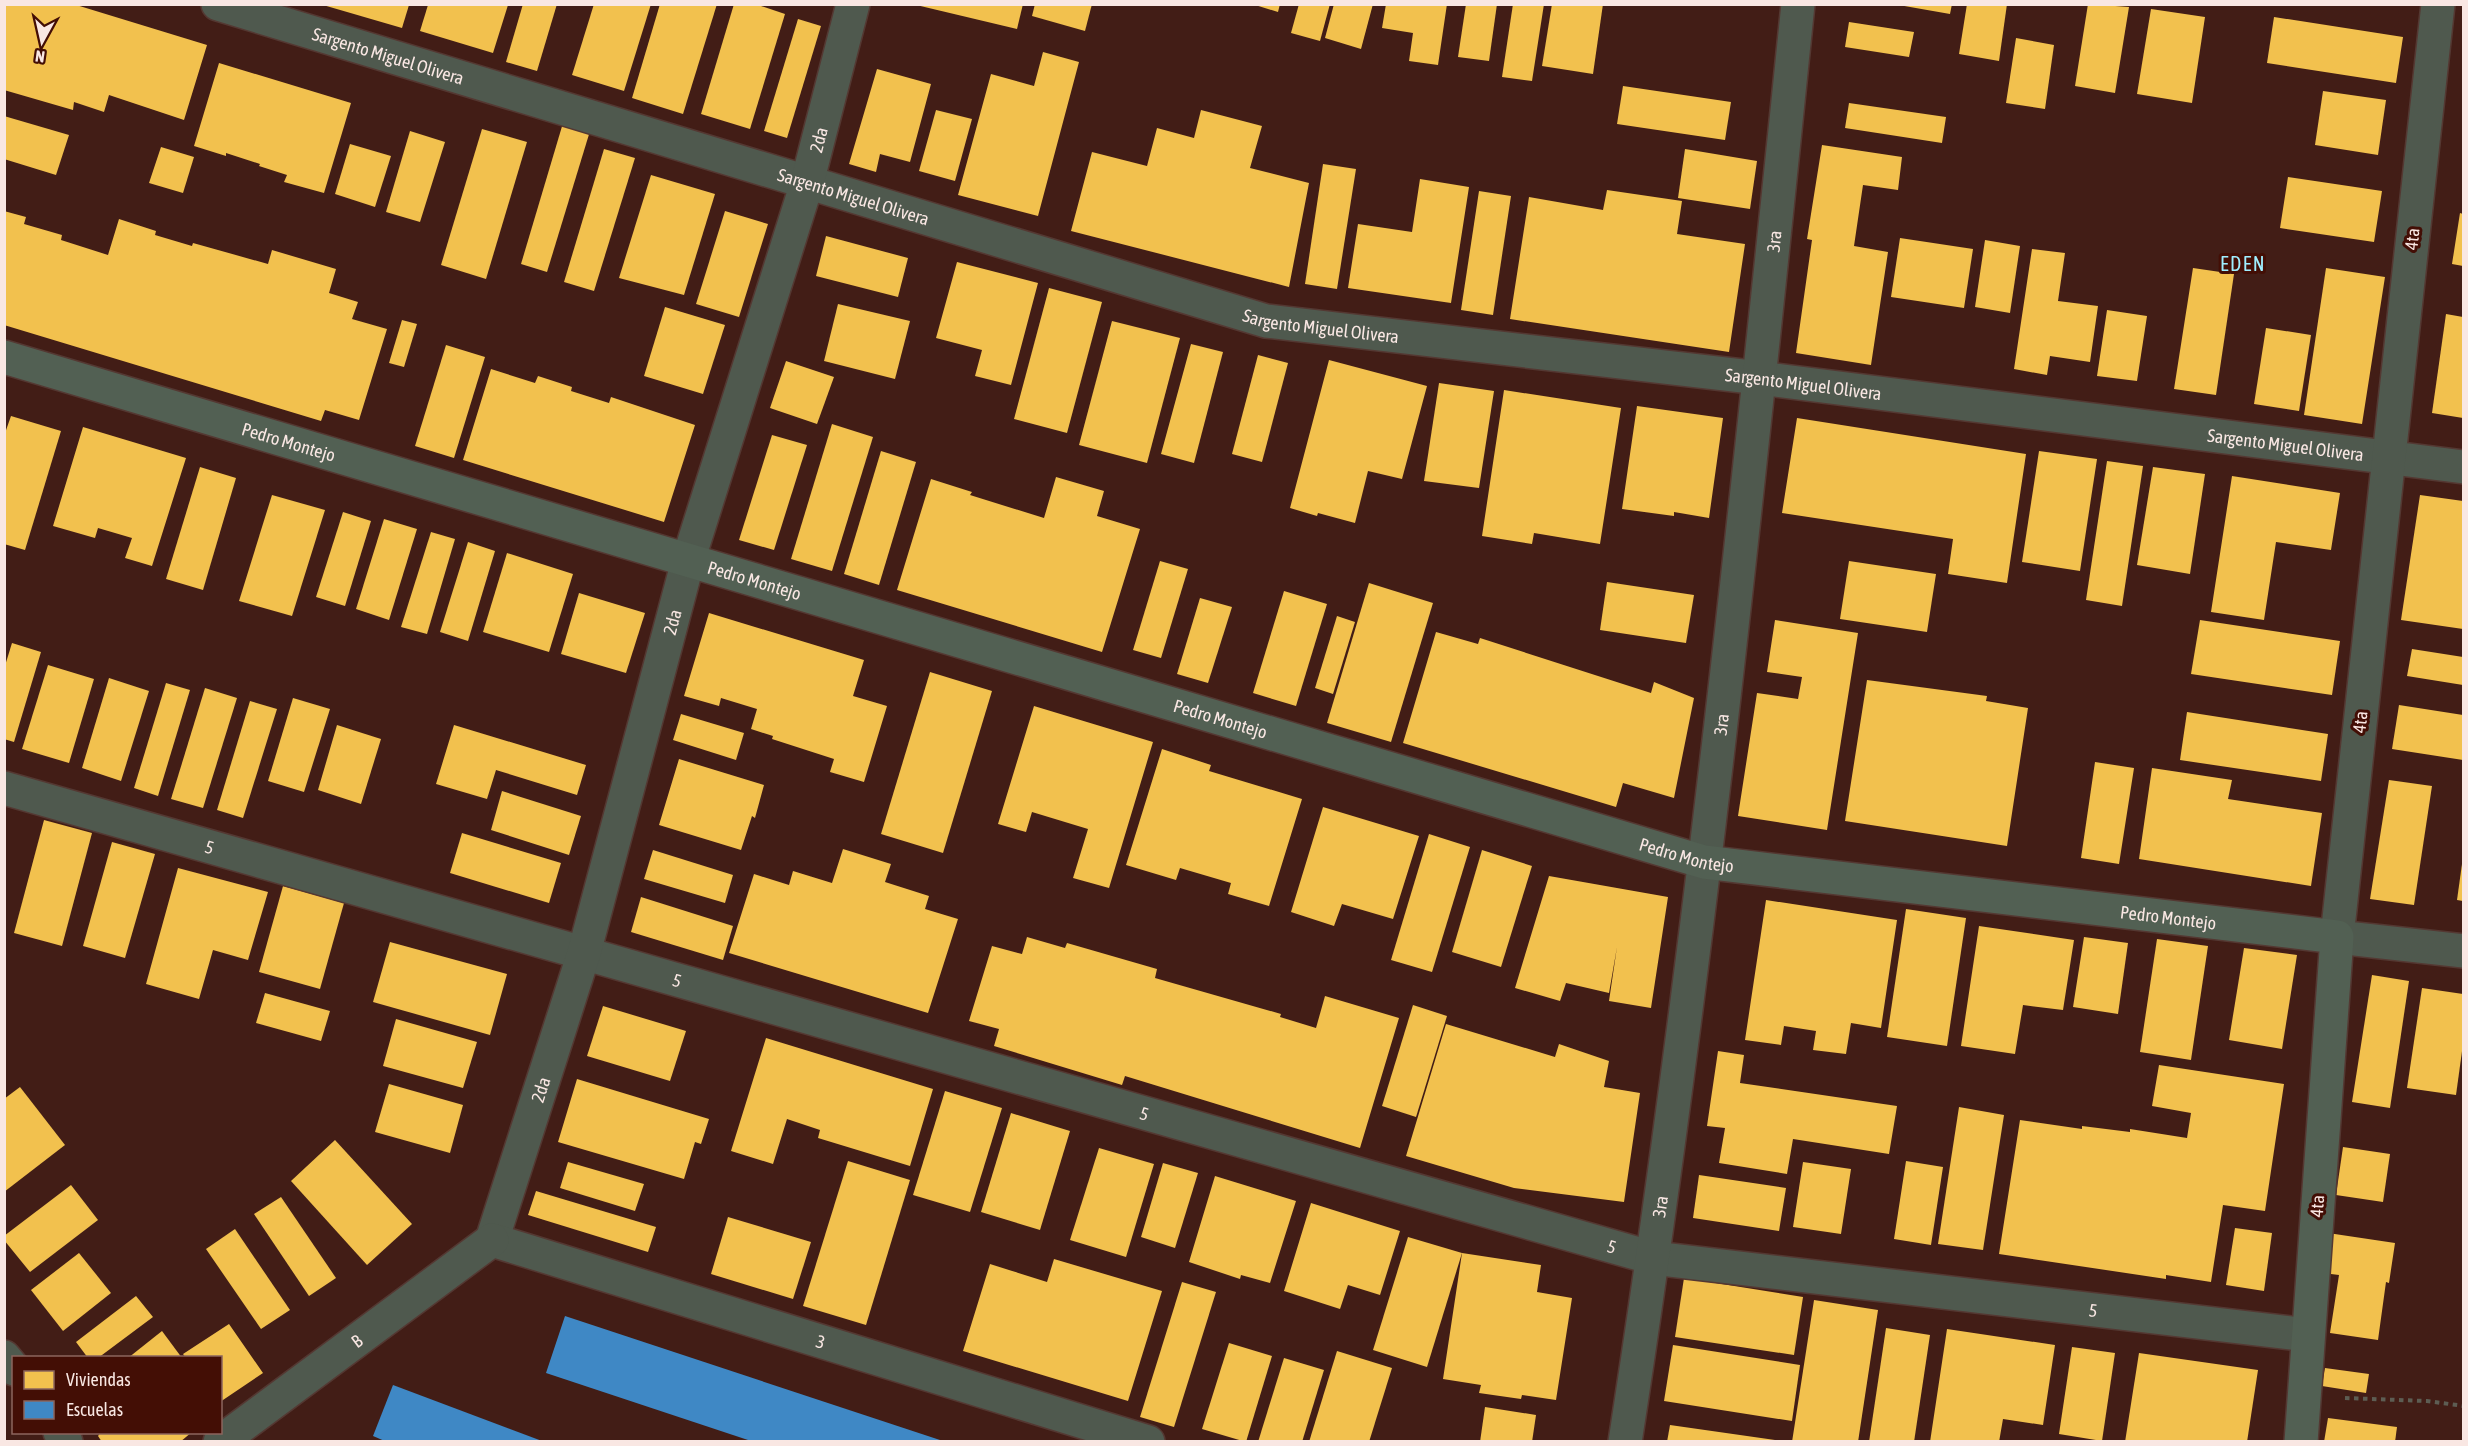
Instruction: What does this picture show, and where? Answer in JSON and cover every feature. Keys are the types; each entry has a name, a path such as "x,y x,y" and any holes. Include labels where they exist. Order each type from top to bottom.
{"street":[{"name":"Sargento Miguel Olivera","path":"218,4 1266,321 1760,378 2463,467"},
{"name":"2da","path":"492,1240 584,953 688,561 807,183 853,4"},
{"name":"3ra","path":"1625,1442 1653,1258 1704,861 1760,378 1798,4"},
{"name":"4ta","path":"2301,1442 2337,937 2438,4"},
{"name":"Pedro Montejo","path":"4,357 1704,861 2463,951"},
{"name":"5","path":"4,788 1653,1258 2308,1335"},
{"name":"B","path":"220,1442 492,1240"},
{"name":"3","path":"492,1240 1148,1442"}],"path":[{"path":"2304,1396 2427,1401 2463,1406"}],"building: Viviendas":[{"path":"4,4 73,4 207,45 184,120 109,95 104,112 74,102 73,110 4,90"},
{"path":"523,4 557,4 537,71 506,62"},
{"path":"594,4 651,4 624,91 572,75"},
{"path":"660,4 717,4 683,114 632,98"},
{"path":"734,4 755,4 785,14 750,129 701,114"},
{"path":"912,4 1023,4 1017,29"},
{"path":"1035,4 1092,4 1085,31 1032,16"},
{"path":"1252,4 1280,4 1278,12"},
{"path":"1299,4 1330,4 1320,41 1291,33"},
{"path":"1334,4 1373,4 1361,49 1325,38"},
{"path":"1386,4 1447,4 1438,65 1409,61 1413,33 1382,28"},
{"path":"1466,4 1497,4 1489,61 1458,57"},
{"path":"1513,4 1544,4 1532,81 1502,77"},
{"path":"1552,4 1603,4 1593,74 1542,66"},
{"path":"1893,4 1952,4 1950,14"},
{"path":"1967,4 2007,4 1999,61 1959,54"},
{"path":"2088,4 2129,7 2115,93 2075,86"},
{"path":"323,5 409,5 402,28"},
{"path":"428,5 508,5 493,53 420,31"},
{"path":"2151,9 2205,17 2192,103 2137,94"},
{"path":"2274,17 2403,37 2396,83 2267,63"},
{"path":"798,19 821,26 787,138 764,131"},
{"path":"1849,22 1914,32 1909,57 1845,47"},
{"path":"2016,38 2054,45 2045,109 2006,103"},
{"path":"1043,52 1079,62 1038,216 958,195 991,74 1034,86"},
{"path":"219,63 351,103 324,193 284,182 287,175 259,166 260,164 194,146"},
{"path":"877,69 931,84 910,162 880,154 876,172 849,164"},
{"path":"1623,86 1731,102 1725,140 1617,124"},
{"path":"2323,91 2386,100 2378,155 2315,145"},
{"path":"1849,103 1946,117 1942,143 1845,128"},
{"path":"936,110 972,119 955,181 919,171"},
{"path":"1201,110 1262,126 1250,168 1309,183 1289,287 1071,231 1092,152 1147,166 1157,128 1194,138"},
{"path":"4,116 69,135 56,175 4,159"},
{"path":"563,123 590,131 547,272 521,264"},
{"path":"482,129 527,142 486,279 441,265"},
{"path":"410,131 445,142 420,222 386,212"},
{"path":"350,144 391,156 375,207 335,194"},
{"path":"1822,145 1902,157 1898,190 1863,185 1854,246 1888,252 1871,365 1796,353 1812,240 1807,239"},
{"path":"161,147 194,157 183,193 149,183"},
{"path":"604,149 635,158 594,291 564,282"},
{"path":"1685,149 1757,161 1750,209 1678,198"},
{"path":"1323,164 1356,169 1337,289 1305,284"},
{"path":"651,175 715,194 684,295 619,278"},
{"path":"2288,177 2382,191 2374,242 2280,228"},
{"path":"1420,179 1469,187 1451,303 1348,288 1358,224 1412,232"},
{"path":"1607,190 1682,201 1677,234 1745,244 1729,352 1510,319 1529,197 1603,210"},
{"path":"1479,191 1511,196 1493,315 1461,310"},
{"path":"4,211 26,217 24,224 62,235 61,240 108,255 119,219 156,231 155,235 268,264 272,250 336,269 329,293 358,302 352,319 387,329 359,420 325,410 321,421 4,325"},
{"path":"725,211 768,224 739,317 696,304"},
{"path":"2460,213 2463,214 2463,266 2452,264"},
{"path":"826,236 908,258 898,297 816,276"},
{"path":"1900,238 1973,249 1964,308 1891,297"},
{"path":"1985,240 2020,246 2010,313 1975,307"},
{"path":"2032,249 2065,253 2058,301 2098,306 2090,362 2050,356 2047,375 2014,369"},
{"path":"957,262 1038,283 1011,385 975,376 982,350 936,338"},
{"path":"2193,268 2234,274 2216,395 2174,389"},
{"path":"2326,268 2385,277 2362,424 2304,415"},
{"path":"1049,288 1102,302 1067,433 1014,419"},
{"path":"838,304 910,321 895,379 824,361"},
{"path":"665,307 725,325 703,394 644,376"},
{"path":"2107,310 2147,316 2137,381 2097,376"},
{"path":"2446,314 2463,317 2463,418 2432,413"},
{"path":"402,320 417,324 404,367 389,363"},
{"path":"1112,321 1180,338 1147,463 1079,445"},
{"path":"2266,328 2311,335 2299,411 2254,404"},
{"path":"1191,344 1223,352 1194,463 1161,454"},
{"path":"446,345 485,357 454,458 415,446"},
{"path":"1258,355 1288,363 1262,462 1232,454"},
{"path":"1329,360 1427,386 1402,479 1368,471 1355,523 1290,508"},
{"path":"786,361 834,377 817,424 770,408"},
{"path":"491,369 535,383 538,376 572,387 571,391 609,403 611,397 695,425 664,522 463,460"},
{"path":"1439,383 1494,391 1479,488 1424,481"},
{"path":"1504,390 1621,408 1600,544 1534,533 1532,544 1482,536"},
{"path":"1637,406 1723,418 1709,518 1674,512 1674,516 1622,509"},
{"path":"11,416 61,431 25,550 4,544 4,436"},
{"path":"1797,418 2026,454 2007,583 1948,574 1953,539 1782,513"},
{"path":"832,424 873,437 832,571 791,559"},
{"path":"83,427 186,458 152,566 125,558 132,538 98,528 95,538 53,526"},
{"path":"772,435 807,445 774,550 739,540"},
{"path":"881,451 916,462 879,585 844,574"},
{"path":"2039,451 2097,459 2080,571 2022,562"},
{"path":"2107,461 2143,466 2122,606 2086,600"},
{"path":"200,467 236,478 203,590 166,579"},
{"path":"2153,467 2205,474 2190,574 2137,565"},
{"path":"2232,476 2340,493 2331,550 2276,542 2264,620 2211,612"},
{"path":"1056,477 1104,491 1097,516 1140,529 1102,652 897,590 931,479 972,492 970,495 1044,518"},
{"path":"272,495 325,510 292,616 239,601"},
{"path":"2420,495 2463,501 2463,629 2401,620"},
{"path":"343,512 371,521 345,606 316,597"},
{"path":"384,519 417,529 389,620 356,609"},
{"path":"431,532 455,539 427,634 401,627"},
{"path":"468,542 495,551 468,641 440,632"},
{"path":"507,553 573,574 549,652 483,632"},
{"path":"1160,561 1188,569 1161,658 1133,650"},
{"path":"1849,561 1936,574 1927,632 1840,619"},
{"path":"1607,582 1694,595 1686,643 1600,630"},
{"path":"1369,583 1433,603 1391,742 1327,723"},
{"path":"1284,591 1327,604 1296,706 1253,693"},
{"path":"579,593 645,613 626,673 561,654"},
{"path":"1200,598 1232,607 1208,683 1177,674"},
{"path":"709,613 864,660 853,696 887,706 864,782 830,772 834,759 772,739 773,736 751,729 757,709 721,698 719,706 684,696"},
{"path":"1337,616 1355,622 1333,694 1315,688"},
{"path":"1775,620 1858,633 1827,830 1738,816 1757,693 1798,699 1802,677 1767,672"},
{"path":"2200,620 2340,641 2332,695 2191,674"},
{"path":"1436,632 1478,644 1480,638 1651,693 1654,682 1694,698 1674,798 1623,783 1616,807 1403,743"},
{"path":"12,643 41,652 14,742 4,739 4,669"},
{"path":"2412,649 2463,657 2463,685 2407,676"},
{"path":"48,665 94,679 69,763 22,749"},
{"path":"930,672 992,691 943,853 881,834"},
{"path":"109,678 149,691 121,781 82,768"},
{"path":"1867,680 1987,696 1986,701 2028,708 2007,846 1845,821"},
{"path":"166,683 190,690 158,796 134,788"},
{"path":"205,688 237,698 203,808 171,799"},
{"path":"293,698 330,709 304,792 268,781"},
{"path":"250,701 277,709 243,818 217,810"},
{"path":"2399,705 2463,715 2463,760 2392,749"},
{"path":"1034,706 1153,742 1109,888 1073,878 1088,829 1032,812 1026,832 998,824"},
{"path":"2187,712 2328,734 2321,781 2180,760"},
{"path":"681,714 744,733 736,760 673,740"},
{"path":"337,725 381,739 361,804 318,790"},
{"path":"454,725 586,765 577,795 496,770 487,799 436,784"},
{"path":"1162,749 1211,765 1209,771 1302,799 1269,906 1228,894 1231,883 1180,868 1176,880 1126,865"},
{"path":"679,759 764,785 755,818 752,816 741,850 659,825"},
{"path":"2095,762 2134,768 2119,864 2081,858"},
{"path":"2152,768 2232,780 2228,799 2322,813 2311,886 2139,859"},
{"path":"2389,780 2432,786 2414,905 2370,899"},
{"path":"502,791 581,816 569,855 491,830"},
{"path":"1323,807 1419,836 1393,919 1342,904 1334,926 1291,912"},
{"path":"44,820 92,833 62,946 14,933"},
{"path":"462,833 561,863 549,903 450,873"},
{"path":"1429,834 1470,847 1432,972 1391,960"},
{"path":"112,842 155,854 125,958 83,946"},
{"path":"843,849 891,864 885,882 929,896 925,909 958,919 928,1013 729,953 754,874 789,885 793,871 832,883"},
{"path":"653,850 733,875 725,903 644,879"},
{"path":"1482,850 1532,866 1501,967 1452,952"},
{"path":"2463,864 2463,901 2457,900"},
{"path":"178,868 268,892 248,960 213,950 199,999 146,984"},
{"path":"1549,876 1668,897 1651,1008 1609,1001 1617,947 1609,993 1566,983 1560,1001 1515,988"},
{"path":"283,886 344,903 320,989 259,972"},
{"path":"641,897 733,926 723,960 631,932"},
{"path":"1766,900 1897,920 1881,1028 1851,1023 1846,1054 1813,1050 1816,1031 1784,1026 1781,1045 1745,1040"},
{"path":"1906,909 1966,918 1947,1046 1887,1037"},
{"path":"1979,926 2074,940 2063,1010 2023,1005 2015,1054 1961,1046"},
{"path":"1027,937 1065,948 1067,943 1157,969 1155,978 1281,1014 1280,1017 1316,1028 1325,996 1399,1018 1360,1148 1125,1076 1122,1085 994,1046 999,1029 969,1021 992,946 1022,954"},
{"path":"2084,937 2128,943 2118,1014 2073,1007"},
{"path":"2157,939 2208,946 2191,1060 2140,1052"},
{"path":"390,942 507,974 490,1035 373,1002"},
{"path":"2244,948 2297,955 2282,1049 2229,1040"},
{"path":"2372,975 2409,981 2390,1108 2352,1102"},
{"path":"2422,988 2463,994 2463,1044 2456,1095 2407,1088"},
{"path":"265,993 330,1011 321,1041 256,1023"},
{"path":"1413,1005 1447,1016 1416,1117 1382,1106"},
{"path":"603,1006 686,1031 670,1081 587,1056"},
{"path":"396,1019 477,1042 463,1088 383,1066"},
{"path":"1446,1024 1555,1057 1559,1044 1609,1061 1604,1087 1640,1093 1624,1202 1514,1188 1406,1156"},
{"path":"766,1038 933,1089 910,1166 818,1138 820,1130 787,1119 773,1164 731,1151"},
{"path":"1718,1051 1744,1055 1740,1083 1897,1106 1889,1154 1793,1139 1787,1174 1719,1163 1725,1128 1707,1126"},
{"path":"2159,1065 2284,1084 2265,1211 2223,1205 2211,1282 2166,1275 2166,1279 1999,1254 2020,1120 2082,1129 2082,1126 2130,1132 2130,1129 2187,1138 2191,1113 2152,1106"},
{"path":"577,1079 709,1119 701,1144 695,1142 684,1179 558,1142"},
{"path":"389,1084 463,1105 450,1153 375,1132"},
{"path":"20,1087 65,1145 4,1192 4,1099"},
{"path":"945,1091 1002,1108 970,1212 913,1195"},
{"path":"1959,1107 2004,1115 1983,1250 1938,1244"},
{"path":"1011,1113 1070,1131 1040,1230 981,1212"},
{"path":"335,1140 412,1224 367,1265 291,1181"},
{"path":"2343,1147 2390,1154 2383,1202 2336,1195"},
{"path":"1099,1148 1154,1164 1126,1257 1070,1240"},
{"path":"848,1161 910,1180 866,1325 803,1306"},
{"path":"1906,1161 1943,1167 1931,1245 1894,1239"},
{"path":"568,1162 644,1184 635,1211 560,1188"},
{"path":"1803,1162 1851,1169 1841,1234 1793,1227"},
{"path":"1163,1163 1198,1173 1175,1248 1141,1237"},
{"path":"1699,1175 1786,1188 1779,1231 1693,1218"},
{"path":"1215,1176 1296,1201 1270,1283 1241,1275 1240,1279 1189,1262"},
{"path":"71,1185 98,1220 30,1272 4,1240 4,1236"},
{"path":"536,1191 656,1227 648,1252 528,1215"},
{"path":"281,1197 336,1278 309,1296 254,1214"},
{"path":"1311,1203 1400,1231 1380,1295 1348,1285 1340,1309 1284,1291"},
{"path":"728,1217 811,1242 793,1299 711,1274"},
{"path":"2235,1228 2272,1233 2264,1291 2226,1285"},
{"path":"235,1229 290,1310 261,1329 206,1249"},
{"path":"2328,1233 2395,1243 2389,1283 2386,1282 2378,1340 2330,1333 2339,1275 2323,1273"},
{"path":"1408,1237 1462,1253 1427,1367 1373,1350"},
{"path":"79,1253 111,1293 63,1331 31,1290"},
{"path":"1462,1253 1541,1265 1537,1292 1572,1298 1556,1400 1522,1395 1521,1399 1479,1393 1481,1385 1443,1379"},
{"path":"1054,1259 1162,1291 1128,1401 963,1351 990,1264 1047,1282"},
{"path":"1684,1278 1803,1297 1794,1355 1675,1337"},
{"path":"1182,1282 1216,1292 1174,1427 1140,1417"},
{"path":"136,1296 153,1317 101,1356 86,1356 76,1342"},
{"path":"1814,1300 1878,1310 1858,1442 1792,1442"},
{"path":"229,1324 263,1373 222,1401 222,1356 184,1356 183,1354"},
{"path":"1886,1328 1930,1335 1914,1442 1869,1442"},
{"path":"1947,1329 2055,1345 2043,1425 2003,1419 1999,1442 1930,1442"},
{"path":"162,1331 181,1356 131,1356"},
{"path":"1229,1343 1272,1356 1246,1442 1202,1429"},
{"path":"1673,1345 1800,1365 1792,1421 1664,1401"},
{"path":"2072,1347 2115,1353 2102,1441 2059,1434"},
{"path":"1337,1351 1392,1368 1369,1442 1309,1442"},
{"path":"2139,1353 2258,1370 2247,1442 2125,1442"},
{"path":"1284,1358 1324,1370 1302,1442 1258,1442"},
{"path":"2325,1368 2369,1374 2366,1393 2322,1386"},
{"path":"1485,1407 1536,1415 1532,1442 1480,1442"},
{"path":"2328,1418 2397,1427 2395,1442 2324,1442"},
{"path":"1670,1425 1775,1440 1775,1442 1667,1442"},
{"path":"100,1434 190,1434 180,1442 102,1442 98,1436"}],"building: Escuelas":[{"path":"565,1316 943,1441 754,1442 546,1373"},
{"path":"393,1385 542,1442 387,1442 373,1436"}],"district":[{"name":"EDEN","path":"2243,263"}]}
